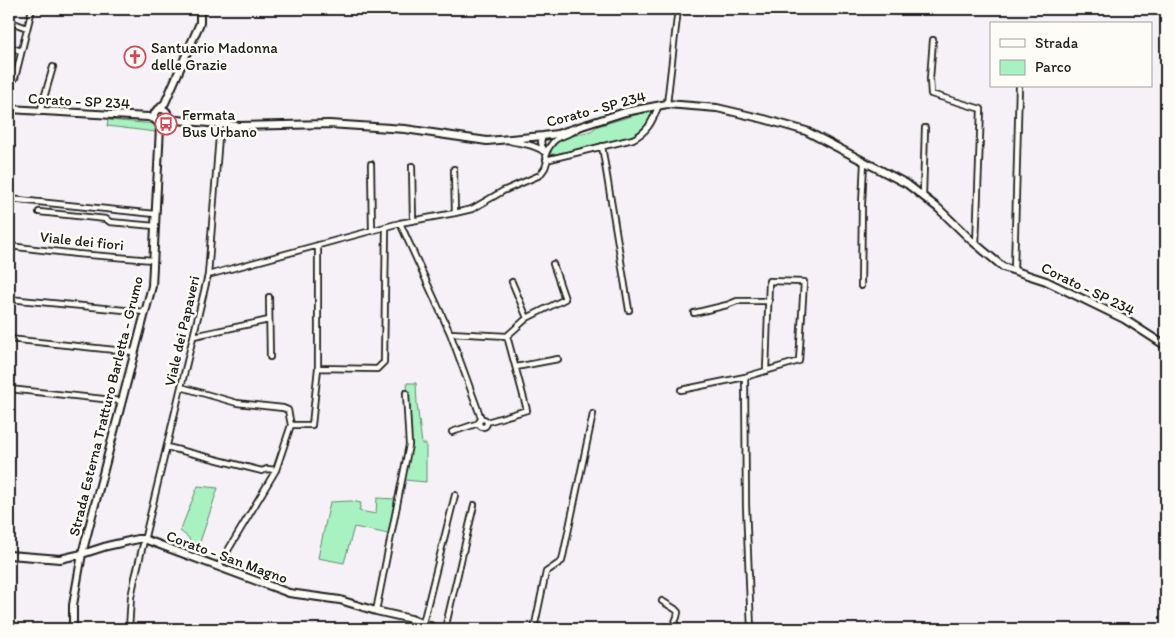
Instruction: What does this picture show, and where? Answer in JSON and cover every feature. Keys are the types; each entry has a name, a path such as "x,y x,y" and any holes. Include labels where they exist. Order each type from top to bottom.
{"main road":[{"path":"161,118 165,103 200,23 200,9"},
{"name":"Corato - SP 234","path":"9,110 148,117 240,126 329,124 405,129 487,141 557,134 625,112 659,105 717,108 806,131 907,184 938,208 976,245 1003,267 1046,281 1124,319 1166,346"},
{"name":"Strada Esterna Tratturo Barletta - Grumo","path":"74,629 73,605 82,554 152,286 161,118"},
{"name":"Corato - San Magno","path":"9,555 60,558 144,539 289,593 340,600 411,619 436,629"}],"street":[{"path":"15,78 30,9"},
{"path":"667,104 678,9"},
{"path":"12,22 27,28"},
{"path":"933,40 930,79 931,94 981,109 976,245"},
{"path":"9,46 21,51"},
{"path":"40,112 52,67"},
{"path":"1014,270 1019,88"},
{"path":"546,160 633,139 642,134 650,124 659,105"},
{"name":"Viale dei Papaveri","path":"129,629 132,597 144,539 208,274 220,124"},
{"path":"208,274 386,227 472,209 502,191 540,175 546,168 546,153 551,143 558,137 572,133 580,127"},
{"path":"923,196 925,128"},
{"path":"542,136 542,146 546,153"},
{"path":"506,140 534,146 546,153"},
{"path":"602,146 629,310"},
{"path":"861,286 864,162"},
{"path":"371,164 372,231"},
{"path":"412,166 413,221"},
{"path":"454,169 455,213"},
{"path":"9,199 156,214"},
{"path":"39,212 155,226"},
{"path":"400,224 450,333 480,421 479,425 483,427 487,422 527,410 507,336"},
{"path":"318,368 377,369 384,362 386,227"},
{"path":"291,425 312,425 318,368 318,245"},
{"name":"Viale dei fiori","path":"9,246 153,260"},
{"path":"450,333 507,336 527,318 565,299 553,264"},
{"path":"681,390 745,377 766,371 799,361 804,282 769,281 766,371"},
{"path":"512,282 527,318"},
{"path":"269,297 270,357"},
{"path":"9,299 145,312"},
{"path":"694,313 737,301 769,301"},
{"path":"194,336 270,320"},
{"path":"9,339 134,352"},
{"path":"516,367 558,359"},
{"path":"745,377 746,504 751,629"},
{"path":"181,387 237,403 288,410 291,425 276,470 218,567"},
{"path":"9,389 122,401"},
{"path":"376,611 409,445 406,393"},
{"path":"534,629 546,572 562,561 594,414"},
{"path":"452,432 480,421"},
{"path":"167,447 262,471 267,469 276,470"},
{"path":"423,623 455,495"},
{"path":"445,629 474,505"},
{"path":"662,601 675,608 678,612 672,629"}],"green space":[{"path":"652,110 645,125 632,136 551,155 551,148 557,140 591,131 598,126"},
{"path":"108,120 156,124 156,132 107,126"},
{"path":"407,383 416,383 422,444 426,444 426,482 405,480 411,445"},
{"path":"198,486 218,488 197,551 190,547 189,538 180,531"},
{"path":"377,498 395,499 389,534 354,527 344,563 318,558 330,502 351,501 361,503 359,511 376,514"}],"place":[{"name":"Santuario Madonna delle Grazie","path":"135,57"},
{"name":"Fermata Bus Urbano","path":"166,124"}]}
